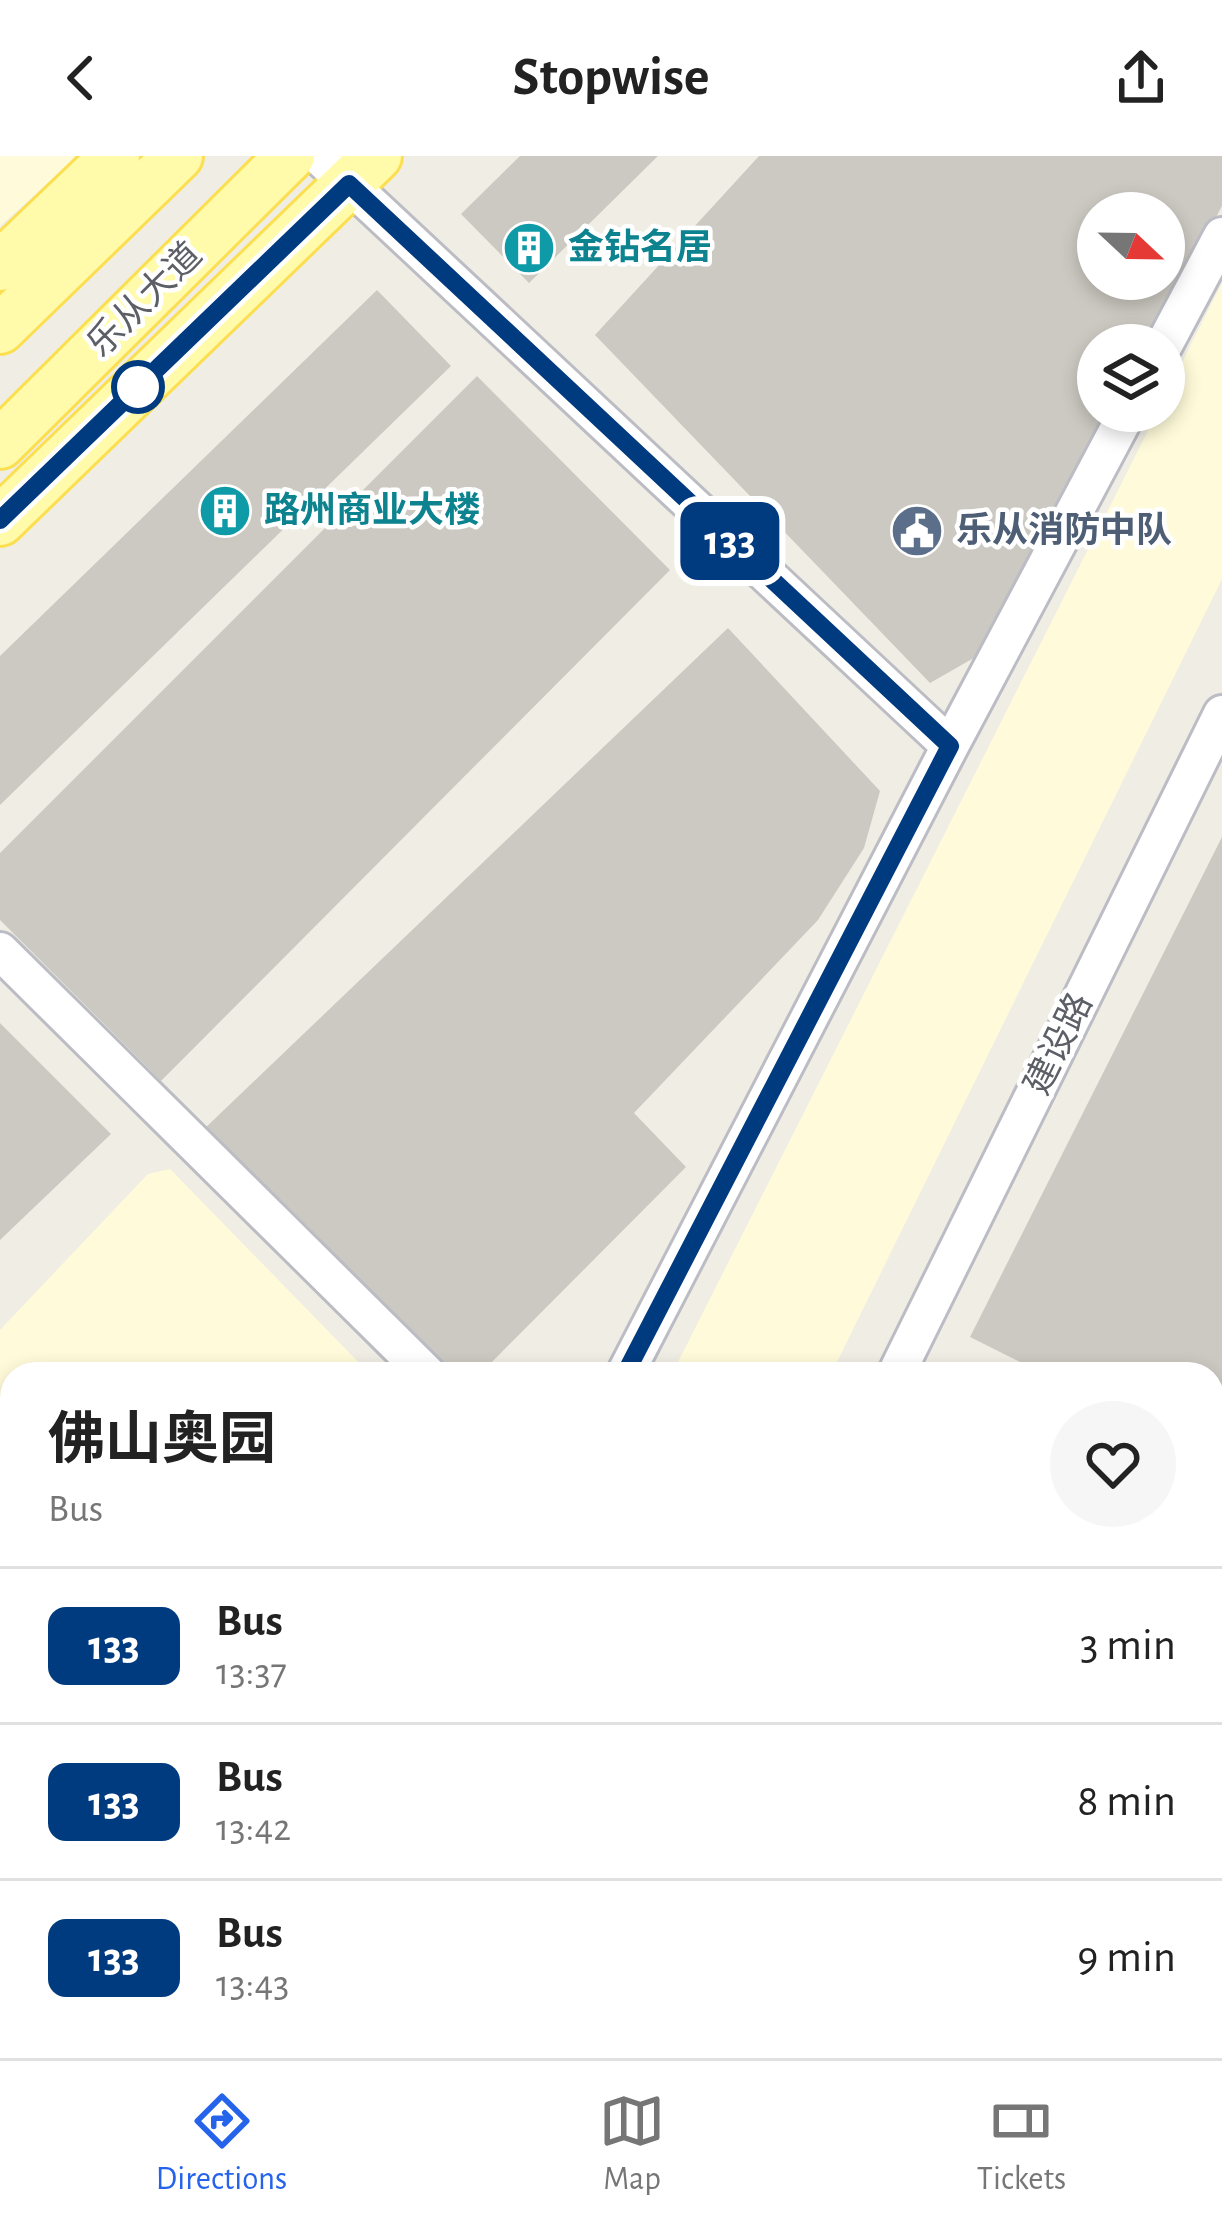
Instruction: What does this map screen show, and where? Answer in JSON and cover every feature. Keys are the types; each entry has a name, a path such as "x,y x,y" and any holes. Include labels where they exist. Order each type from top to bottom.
{"main road":[{"path":"0,266 115,156"},
{"name":"乐从大道","path":"0,444 290,156"},
{"path":"0,329 173,158"},
{"path":"0,520 348,165"}],"street":[{"path":"348,165 950,746"},
{"path":"1175,324 1222,236"},
{"path":"631,1362 1118,432"},
{"name":"建设路","path":"902,1362 1222,714"},
{"path":"0,951 415,1362"}],"shaded area":[{"path":"0,156 78,156 0,226"},
{"path":"1222,283 1222,579 837,1362 678,1362 1147,432 1185,432 1185,356"},
{"path":"170,1169 358,1362 0,1362 0,1330 148,1174"}],"building":[{"name":"金钻名居","path":"520,156 658,156 529,283 461,214"},
{"name":"乐从消防中队","path":"759,156 1222,156 1222,206 1185,276 1185,192 1077,192 1077,300 1172,300 1159,324 1077,324 1077,432 1102,432 986,651 930,683 595,335"},
{"name":"路州商业大楼","path":"377,290 451,366 0,805 0,656"},
{"path":"477,376 670,570 161,1081 0,920 0,853"},
{"path":"728,628 880,791 864,848 818,920 634,1113 686,1167 492,1362 438,1362 202,1131"},
{"path":"1222,837 1222,1362 1020,1362 970,1337"},
{"path":"0,1023 111,1134 0,1240"}],"bus line":[{"name":"133","path":"0,520 349,184 950,746 631,1362"}],"place":[{"name":"金钻名居","path":"529,248"},
{"name":"路州商业大楼","path":"225,511"},
{"name":"乐从消防中队","path":"917,531"}]}
